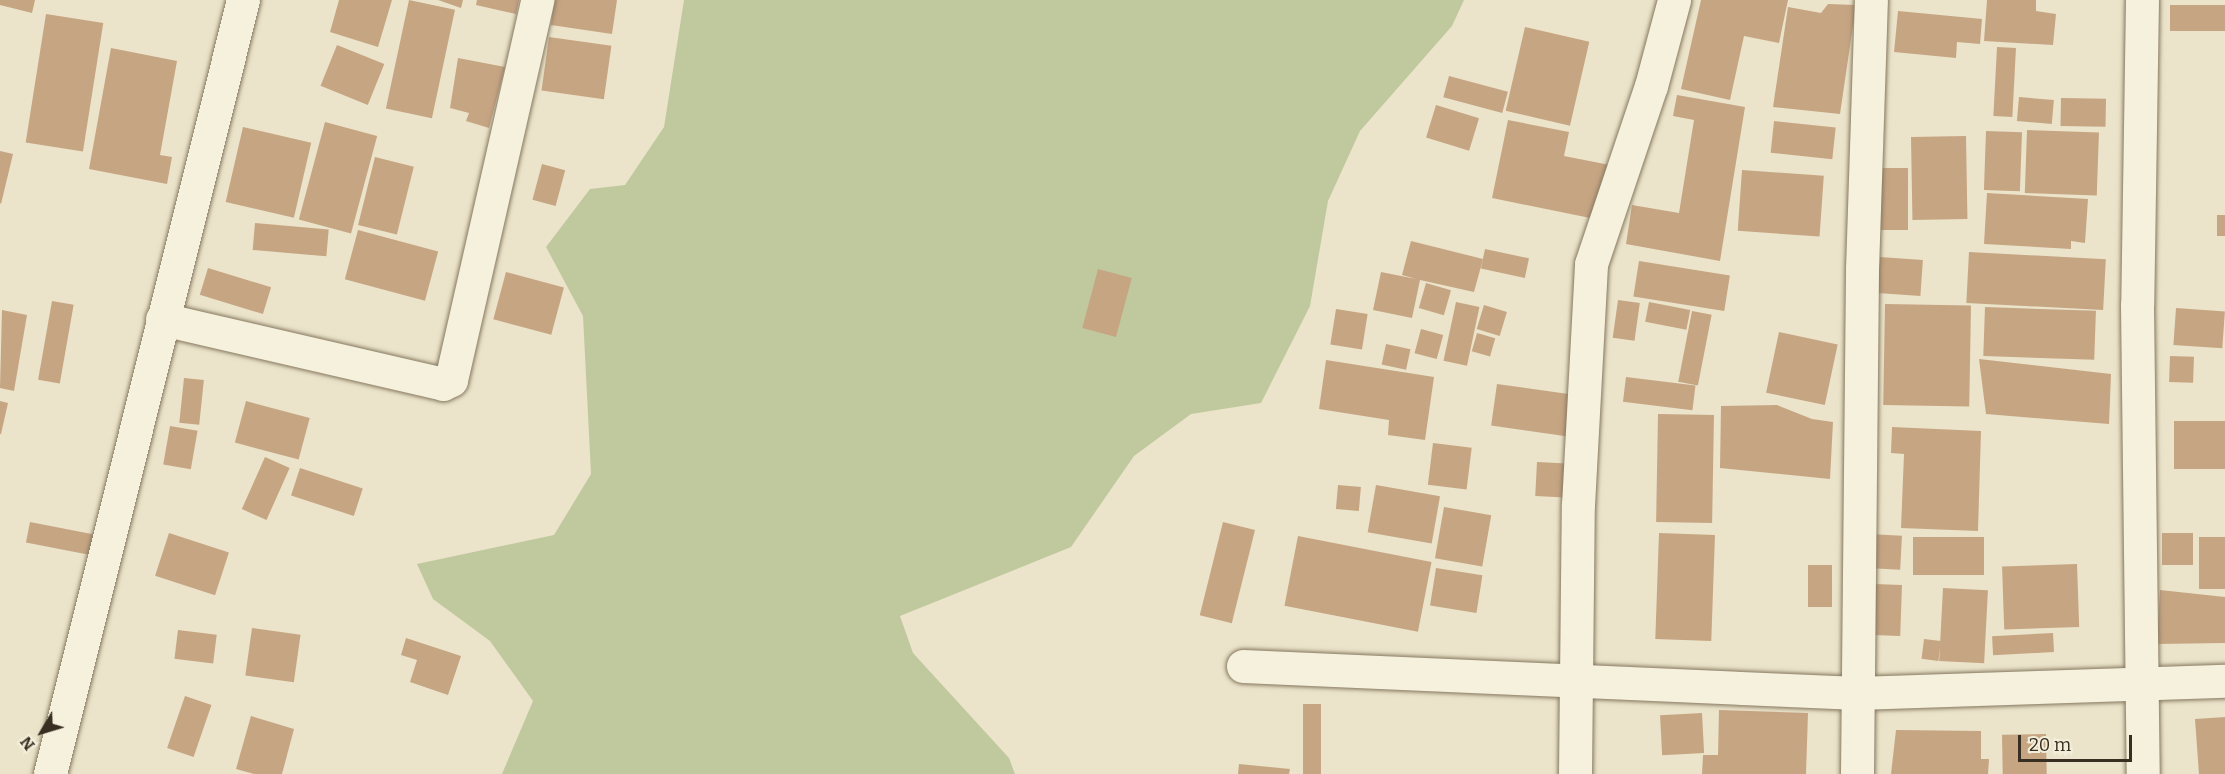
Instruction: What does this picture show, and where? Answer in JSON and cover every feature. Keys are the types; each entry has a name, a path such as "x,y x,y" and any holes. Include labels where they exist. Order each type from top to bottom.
{"street":[{"path":"50,774 243,0"},
{"path":"162,319 443,384 451,380 537,0"},
{"path":"1575,774 1574,682 1591,264 1651,86 1674,0"},
{"path":"1857,774 1862,269 1871,0"},
{"path":"2142,0 2137,305 2143,774"},
{"path":"1243,666 1857,693 2225,681"}],"green space":[{"path":"684,0 1464,0 1452,26 1360,131 1328,201 1310,306 1261,403 1191,414 1134,456 1071,547 900,616 913,653 1009,758 1015,774 502,774 533,701 490,641 433,599 417,564 554,535 591,474 583,316 546,247 590,189 625,185 664,127"}],"building":[{"path":"0,0 35,0 32,13 0,5"},
{"path":"339,0 392,0 378,47 330,32"},
{"path":"409,0 455,10 432,118 386,109"},
{"path":"438,0 463,0 461,8"},
{"path":"477,0 519,0 516,14 476,5"},
{"path":"554,0 617,0 612,34 551,25"},
{"path":"1701,0 1788,0 1779,43 1744,36 1730,100 1681,89"},
{"path":"1987,0 2036,0 2036,11 2056,14 2053,45 1984,41"},
{"path":"1828,4 1856,5 1840,114 1773,107 1788,7 1821,13"},
{"path":"2170,5 2225,5 2225,31 2170,31"},
{"path":"1898,11 1982,19 1980,44 1957,42 1956,58 1894,52"},
{"path":"46,14 103,23 83,151 26,142"},
{"path":"1525,27 1589,42 1570,126 1506,111"},
{"path":"549,37 611,46 604,99 541,90"},
{"path":"337,45 384,64 368,105 321,86"},
{"path":"1997,47 2016,48 2012,117 1993,116"},
{"path":"111,48 177,61 160,155 172,157 167,184 89,169"},
{"path":"458,58 505,67 489,128 466,121 469,113 450,108"},
{"path":"1449,76 1508,92 1502,113 1443,97"},
{"path":"1677,95 1745,107 1720,261 1626,244 1632,205 1679,213 1694,120 1673,116"},
{"path":"2019,97 2054,100 2052,124 2017,121"},
{"path":"2061,98 2106,99 2106,127 2061,126"},
{"path":"1436,105 1479,118 1469,151 1426,138"},
{"path":"1508,120 1569,132 1564,156 1615,166 1605,221 1492,198"},
{"path":"1774,121 1836,127 1832,159 1771,153"},
{"path":"325,122 377,136 351,234 299,220"},
{"path":"243,127 311,143 294,218 226,202"},
{"path":"2027,130 2099,133 2097,195 2025,193"},
{"path":"1986,131 2022,132 2020,191 1984,190"},
{"path":"1966,136 1967,219 1912,220 1911,137"},
{"path":"0,151 13,154 1,204 0,203"},
{"path":"375,157 414,167 397,235 358,225"},
{"path":"542,164 565,170 556,206 532,200"},
{"path":"1876,168 1908,168 1908,230 1876,230"},
{"path":"1742,170 1824,176 1820,237 1738,231"},
{"path":"1987,193 2088,199 2085,243 2071,241 2071,249 1984,244"},
{"path":"2217,215 2225,215 2225,236 2217,236"},
{"path":"255,223 329,229 326,256 253,250"},
{"path":"358,230 438,251 425,301 345,279"},
{"path":"1411,241 1483,259 1474,292 1420,280 1412,318 1373,310 1381,272 1416,279 1402,275"},
{"path":"1485,249 1529,258 1525,278 1481,269"},
{"path":"1969,252 2106,259 2103,310 1966,303"},
{"path":"1880,257 1923,260 1920,296 1877,293"},
{"path":"1639,261 1730,275 1724,311 1633,297"},
{"path":"208,268 271,287 263,314 200,295"},
{"path":"1098,269 1132,278 1116,337 1082,328"},
{"path":"506,272 564,288 551,335 493,319"},
{"path":"1426,283 1451,290 1444,315 1419,308"},
{"path":"1618,300 1640,303 1634,341 1613,338"},
{"path":"52,301 74,305 60,384 38,380"},
{"path":"1456,302 1479,307 1467,366 1444,361"},
{"path":"1649,302 1690,310 1686,330 1645,322"},
{"path":"1885,304 1971,306 1969,406 1883,405"},
{"path":"1484,305 1507,312 1500,336 1477,329"},
{"path":"1985,307 2096,311 2094,360 1983,356"},
{"path":"2176,308 2225,311 2222,348 2173,345"},
{"path":"1336,309 1368,314 1362,350 1330,345"},
{"path":"2,310 27,315 14,391 0,388"},
{"path":"1692,311 1712,315 1698,385 1678,382"},
{"path":"1421,329 1443,335 1437,359 1415,353"},
{"path":"1779,332 1838,344 1825,405 1766,393"},
{"path":"1477,333 1495,338 1490,357 1472,351"},
{"path":"1386,344 1410,349 1406,370 1382,365"},
{"path":"2170,356 2194,357 2193,383 2169,382"},
{"path":"1979,359 2111,374 2109,424 1986,414"},
{"path":"1326,360 1434,377 1425,440 1388,435 1389,420 1319,409"},
{"path":"1626,377 1695,386 1692,410 1623,402"},
{"path":"184,378 204,380 199,425 179,423"},
{"path":"1497,384 1579,396 1573,437 1491,426"},
{"path":"0,401 8,403 1,434 0,434"},
{"path":"246,401 310,418 299,460 235,443"},
{"path":"1777,405 1812,419 1833,422 1830,479 1720,468 1721,406"},
{"path":"1658,414 1714,415 1712,523 1656,522"},
{"path":"2174,421 2225,421 2225,469 2174,469"},
{"path":"170,426 198,431 191,469 163,464"},
{"path":"1892,427 1981,431 1978,531 1901,528 1904,454 1891,453"},
{"path":"1433,443 1472,448 1467,489 1428,485"},
{"path":"265,457 290,468 266,520 242,509"},
{"path":"1537,462 1572,464 1570,498 1535,496"},
{"path":"300,468 363,488 354,516 291,496"},
{"path":"1338,485 1361,487 1359,511 1336,509"},
{"path":"1376,485 1440,496 1432,544 1368,532"},
{"path":"1444,507 1491,515 1482,567 1435,558"},
{"path":"30,522 97,535 93,556 26,543"},
{"path":"1223,522 1255,530 1232,623 1200,615"},
{"path":"169,533 229,552 215,595 155,576"},
{"path":"1659,533 1715,535 1711,641 1655,639"},
{"path":"2162,533 2193,533 2193,565 2162,565"},
{"path":"1869,534 1902,536 1900,570 1867,568"},
{"path":"1298,536 1432,562 1418,632 1284,606"},
{"path":"1913,537 1984,537 1984,575 1913,575"},
{"path":"2199,537 2225,537 2225,589 2199,589"},
{"path":"2077,564 2079,627 2004,630 2002,567"},
{"path":"1808,565 1832,565 1832,607 1808,607"},
{"path":"1436,568 1482,575 1476,613 1430,606"},
{"path":"1874,584 1902,585 1900,636 1872,635"},
{"path":"1943,588 1988,590 1984,663 1939,661"},
{"path":"2160,590 2225,597 2225,643 2157,644"},
{"path":"252,628 301,635 294,682 245,676"},
{"path":"178,630 217,635 213,664 174,659"},
{"path":"2053,633 2054,652 1993,655 1992,636"},
{"path":"406,638 461,656 448,695 410,682 417,660 401,655"},
{"path":"1924,639 1941,641 1938,661 1922,659"},
{"path":"185,696 211,705 194,757 167,748"},
{"path":"1303,704 1321,704 1321,774 1303,774"},
{"path":"1719,710 1808,713 1806,774 1702,774 1703,755 1718,755"},
{"path":"1702,713 1704,753 1662,755 1660,715"},
{"path":"251,716 294,729 282,774 254,774 236,769"},
{"path":"2225,717 2225,774 2199,774 2195,719"},
{"path":"1896,730 1981,731 1981,759 1989,759 1988,774 1891,774"},
{"path":"2046,734 2047,774 2003,774 2002,735"},
{"path":"1239,764 1290,769 1289,774 1238,774"}]}
